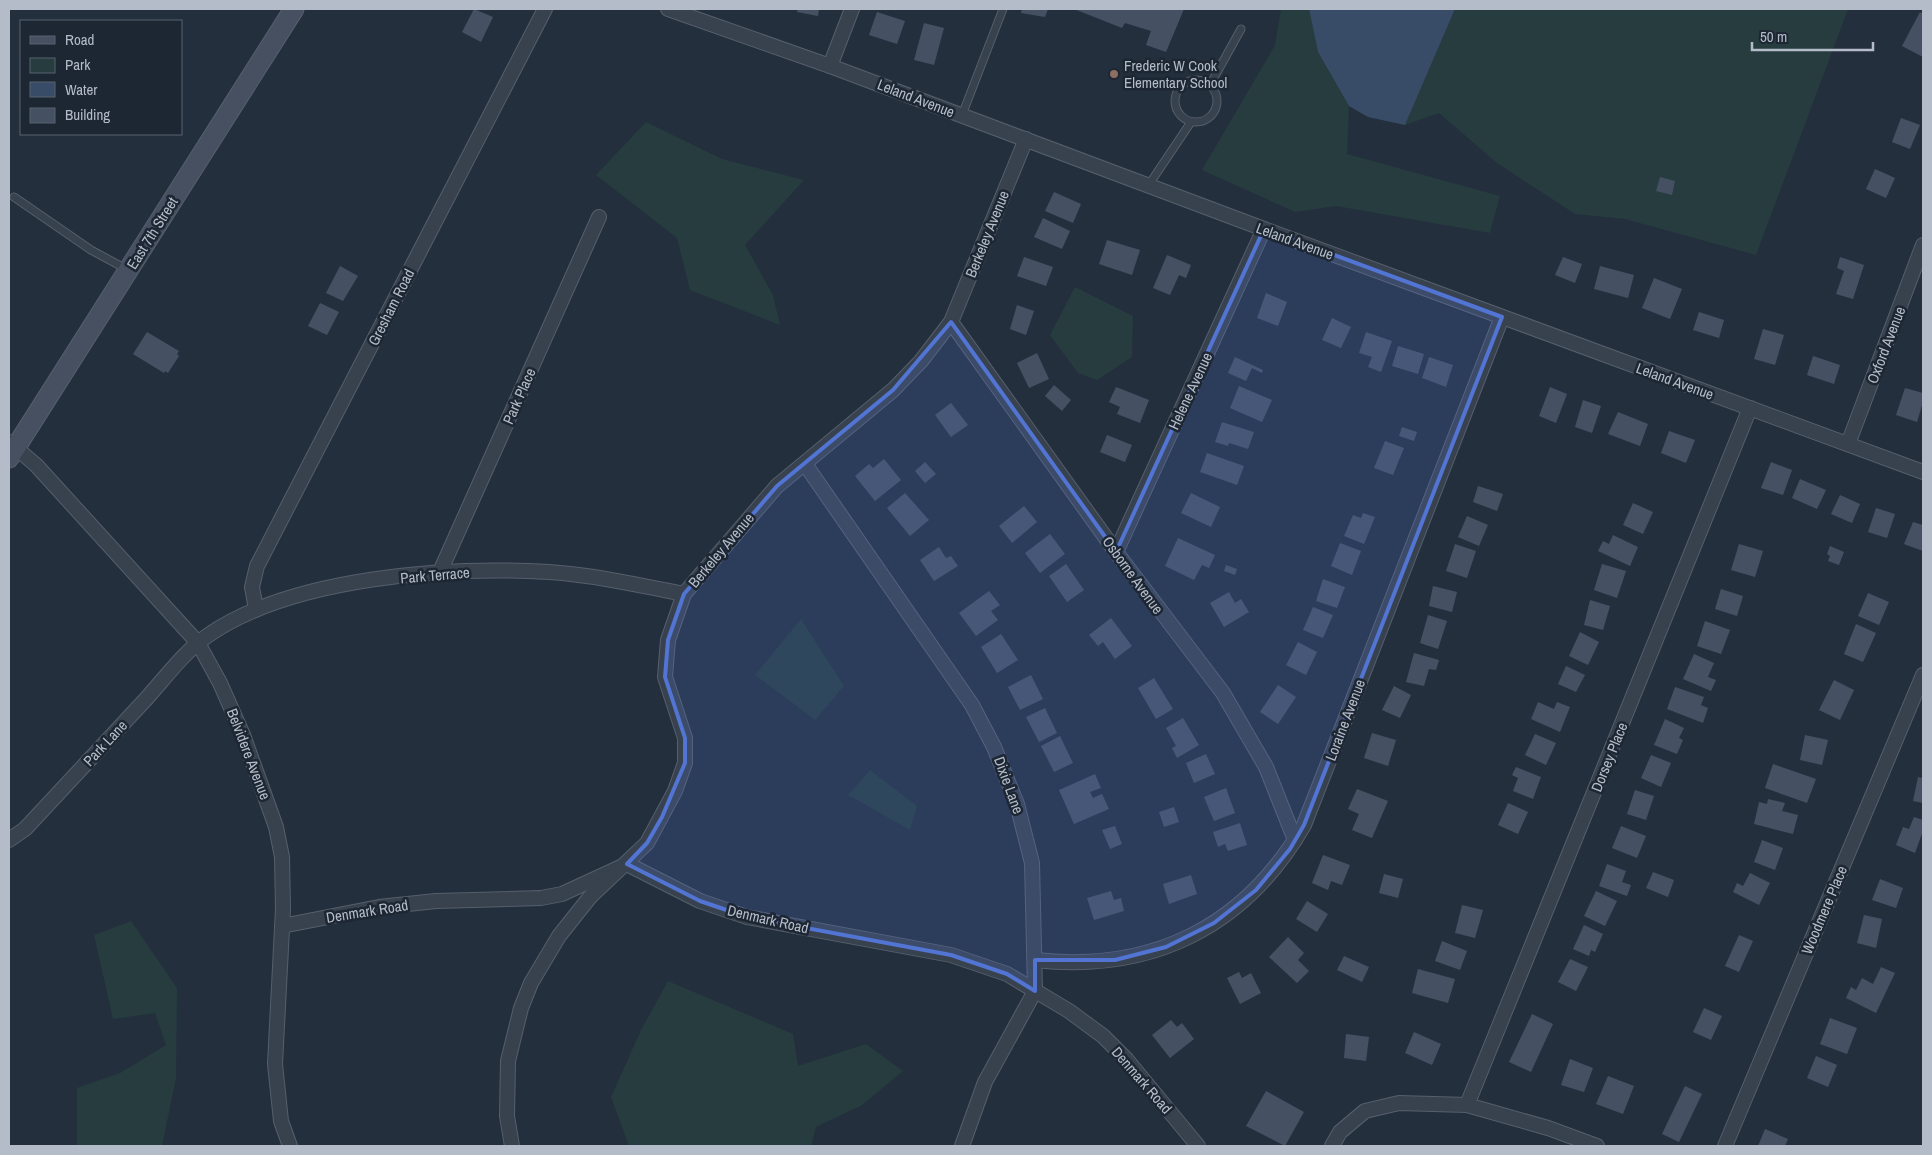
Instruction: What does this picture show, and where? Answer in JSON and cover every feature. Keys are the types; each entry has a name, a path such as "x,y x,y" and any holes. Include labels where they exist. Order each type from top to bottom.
{"street":[{"name":"East 7th Street","path":"11,449 128,271 294,9"},
{"name":"Gresham Road","path":"256,609 252,587 257,566 545,9"},
{"name":"Leland Avenue","path":"668,9 830,66 1148,186 1923,472"},
{"path":"830,66 852,9"},
{"name":"Berkeley Avenue","path":"512,1146 507,1116 508,1061 513,1034 528,991 544,958 575,915 590,897 647,843 662,817 685,763 685,738 666,677 668,640 684,594 753,511 777,486 893,390 921,361 951,322 1026,139"},
{"name":"Park Place","path":"439,574 599,217"},
{"name":"Helene Avenue","path":"1116,552 1264,229"},
{"name":"Oxford Avenue","path":"1848,444 1923,246"},
{"name":"Loraine Avenue","path":"1036,960 1088,963 1115,960 1166,947 1191,936 1222,918 1256,890 1274,870 1296,840 1304,825 1502,317"},
{"name":"Osborne Avenue","path":"951,322 1116,552 1223,693 1266,767 1296,840"},
{"name":"Dorsey Place","path":"1467,1105 1750,408"},
{"name":"Belvidere Avenue","path":"11,449 36,465 198,643 220,683 243,734 276,827 282,857 282,926 275,1064 281,1121 290,1146"},
{"name":"Dixie Lane","path":"805,464 972,705 994,747 1018,804 1032,863 1036,960 1035,990 984,1082 962,1146"},
{"name":"Park Terrace","path":"198,643 256,609 339,586 439,574 478,571 550,572 621,582 684,594"},
{"name":"Park Lane","path":"9,840 25,830 198,643"},
{"name":"Woodmere Place","path":"1726,1146 1923,674"},
{"name":"Denmark Road","path":"282,926 379,907 436,901 541,898 562,894 627,864 700,901 747,917 951,955 1007,974 1069,1011 1103,1036 1127,1060 1198,1146"},
{"path":"1332,1146 1340,1132 1365,1111 1399,1103 1467,1105 1548,1128 1598,1146"}],"lane":[{"path":"962,115 1003,9"},
{"path":"1210,85 1241,29"},
{"path":"1190,80 1204,81 1210,85 1216,97 1215,111 1205,120 1191,122 1179,115 1177,96 1184,83 1190,80"},
{"path":"1148,186 1191,122"},
{"path":"14,196 91,250 128,271"}],"highlighted area":[{"path":"1264,229 1502,317 1304,825 1290,849 1256,890 1214,923 1166,947 1115,960 1035,960 1035,991 1007,974 951,955 747,917 700,901 627,864 647,843 662,817 685,763 685,738 665,677 668,640 684,594 777,486 893,390 951,322 1116,552"}],"green space":[{"path":"1281,9 1309,9 1318,52 1349,106 1347,154 1500,196 1490,233 1336,206 1295,212 1202,170 1275,45"},
{"path":"1455,9 1848,9 1756,255 1625,219 1575,214 1497,163 1439,113 1405,125"},
{"path":"646,122 722,159 804,180 745,245 773,295 780,325 690,290 677,238 596,175"},
{"path":"1075,287 1133,316 1132,357 1097,380 1078,373 1050,335"},
{"path":"801,619 844,686 815,720 755,675"},
{"path":"870,770 917,806 910,830 848,795"},
{"path":"131,921 177,988 176,1078 162,1146 77,1146 77,1088 120,1073 166,1045 155,1013 113,1019 94,935"},
{"path":"668,981 793,1034 798,1066 866,1044 903,1071 862,1105 816,1127 811,1146 629,1146 611,1097 641,1030"}],"water":[{"path":"1309,9 1455,9 1405,125 1368,117 1349,106 1318,52"}],"building":[{"path":"474,9 493,17 481,42 462,32"},
{"path":"798,9 819,9 818,16 797,12"},
{"path":"1022,9 1048,9 1045,17 1021,13"},
{"name":"Frederic W Cook Elementary School","path":"1074,9 1184,9 1166,52 1146,45 1151,31 1125,23 1122,28"},
{"path":"877,12 905,21 897,44 869,35"},
{"path":"1920,12 1923,14 1923,57 1902,46"},
{"path":"924,23 944,28 934,65 914,60"},
{"path":"1901,118 1920,125 1910,149 1892,142"},
{"path":"1875,169 1895,178 1886,198 1866,189"},
{"path":"1660,177 1675,181 1672,195 1656,191"},
{"path":"1054,192 1081,204 1073,223 1045,211"},
{"path":"1043,218 1070,231 1062,249 1034,237"},
{"path":"1107,240 1140,250 1132,275 1099,264"},
{"path":"1167,255 1191,265 1186,278 1179,275 1170,295 1153,288"},
{"path":"1024,257 1053,267 1046,286 1017,276"},
{"path":"1563,257 1582,264 1575,283 1555,275"},
{"path":"1840,257 1864,265 1853,299 1836,294 1844,271 1837,268"},
{"path":"340,266 358,276 343,301 326,293"},
{"path":"1600,266 1634,275 1628,298 1594,289"},
{"path":"1654,278 1682,289 1670,319 1642,308"},
{"path":"1266,293 1287,302 1278,326 1257,318"},
{"path":"320,303 339,312 327,335 308,326"},
{"path":"1017,305 1034,311 1026,335 1010,329"},
{"path":"1699,312 1724,320 1719,338 1693,330"},
{"path":"1332,318 1351,327 1341,348 1322,340"},
{"path":"1763,329 1784,335 1775,365 1754,359"},
{"path":"147,332 179,351 177,354 179,356 168,373 165,371 164,373 133,354"},
{"path":"1366,332 1392,341 1381,372 1368,367 1372,357 1359,353"},
{"path":"1398,346 1424,354 1418,374 1392,366"},
{"path":"1037,353 1049,379 1029,388 1017,363"},
{"path":"1813,356 1840,365 1834,384 1807,375"},
{"path":"1235,357 1263,370 1262,373 1252,368 1246,381 1228,373"},
{"path":"1429,357 1453,365 1446,387 1422,378"},
{"path":"1054,385 1071,400 1062,411 1045,396"},
{"path":"1239,386 1272,400 1262,422 1230,408"},
{"path":"1116,387 1149,400 1140,423 1117,414 1120,407 1109,402"},
{"path":"1550,387 1567,394 1556,423 1539,416"},
{"path":"1905,388 1923,393 1923,402 1917,422 1896,415"},
{"path":"1583,400 1601,406 1592,433 1575,427"},
{"path":"951,403 968,425 951,437 935,415"},
{"path":"1618,412 1648,424 1640,446 1608,434"},
{"path":"1222,422 1254,432 1248,449 1229,443 1228,446 1215,442"},
{"path":"1402,427 1417,432 1414,441 1399,436"},
{"path":"1669,431 1695,440 1686,463 1661,453"},
{"path":"1107,435 1132,445 1125,462 1100,452"},
{"path":"1385,441 1404,448 1393,475 1374,468"},
{"path":"1207,453 1244,466 1237,485 1200,472"},
{"path":"884,459 901,480 875,501 855,476 869,464 873,468"},
{"path":"925,462 936,474 925,483 915,471"},
{"path":"1771,462 1792,470 1783,495 1761,488"},
{"path":"1800,479 1826,490 1817,509 1792,498"},
{"path":"1478,486 1503,494 1497,511 1473,502"},
{"path":"905,493 929,520 910,536 887,508"},
{"path":"1191,493 1220,507 1211,527 1181,513"},
{"path":"1840,495 1860,504 1852,523 1831,514"},
{"path":"1633,503 1653,512 1643,534 1623,525"},
{"path":"1024,506 1037,522 1012,543 999,526"},
{"path":"1876,508 1895,514 1887,538 1868,532"},
{"path":"1363,513 1375,517 1364,544 1344,536 1353,515 1361,518"},
{"path":"1467,516 1488,525 1479,546 1458,537"},
{"path":"1913,522 1923,525 1923,551 1904,544"},
{"path":"1050,534 1065,554 1040,573 1025,553"},
{"path":"1613,535 1638,547 1630,566 1598,551 1603,541 1609,544"},
{"path":"1178,538 1215,555 1209,568 1202,565 1194,580 1165,566"},
{"path":"1340,543 1361,551 1352,575 1331,566"},
{"path":"1455,544 1476,551 1467,578 1446,571"},
{"path":"1739,544 1763,551 1755,577 1731,570"},
{"path":"1830,546 1844,552 1839,565 1828,561 1830,556 1827,554"},
{"path":"939,547 946,558 951,556 958,566 934,581 920,560"},
{"path":"1066,564 1084,590 1067,602 1049,576"},
{"path":"1602,564 1626,571 1617,598 1594,590"},
{"path":"1226,565 1237,569 1235,575 1224,571"},
{"path":"1323,579 1345,587 1337,608 1316,601"},
{"path":"1433,586 1457,592 1452,612 1429,606"},
{"path":"1721,589 1743,596 1737,616 1715,609"},
{"path":"989,591 1000,605 991,611 998,620 976,636 959,613"},
{"path":"1229,592 1235,603 1241,599 1249,612 1224,627 1210,603"},
{"path":"1868,593 1889,602 1879,625 1858,616"},
{"path":"1590,600 1610,606 1603,630 1584,625"},
{"path":"1313,607 1333,615 1323,638 1303,630"},
{"path":"1428,615 1447,621 1438,649 1420,643"},
{"path":"1111,618 1132,646 1115,659 1103,642 1098,646 1089,635"},
{"path":"1705,621 1730,630 1721,654 1697,646"},
{"path":"1856,624 1876,633 1863,662 1844,654"},
{"path":"1580,632 1599,642 1588,665 1569,656"},
{"path":"1001,634 1018,660 997,673 981,647"},
{"path":"1298,642 1317,652 1306,675 1286,665"},
{"path":"1414,653 1439,660 1436,670 1429,669 1424,686 1406,682"},
{"path":"1694,654 1714,663 1708,677 1716,680 1711,691 1683,679"},
{"path":"1566,666 1585,675 1576,692 1558,684"},
{"path":"1031,675 1043,699 1020,710 1008,687"},
{"path":"1154,678 1173,709 1156,719 1138,688"},
{"path":"1834,680 1854,690 1840,720 1819,710"},
{"path":"1278,685 1296,697 1278,724 1260,712"},
{"path":"1394,686 1411,695 1400,718 1382,710"},
{"path":"1675,687 1704,697 1701,705 1708,708 1703,723 1667,709"},
{"path":"1538,702 1554,709 1557,702 1570,707 1560,732 1531,719"},
{"path":"1045,708 1057,733 1039,742 1026,717"},
{"path":"1183,718 1199,745 1177,758 1172,748 1176,746 1166,728"},
{"path":"1665,719 1684,728 1679,738 1683,740 1677,754 1654,745"},
{"path":"1372,733 1396,740 1388,766 1364,758"},
{"path":"1535,734 1556,743 1546,765 1525,755"},
{"path":"1805,735 1828,740 1822,765 1800,760"},
{"path":"1060,736 1073,763 1054,772 1041,746"},
{"path":"1206,754 1215,774 1194,783 1186,763"},
{"path":"1651,755 1671,763 1661,787 1641,778"},
{"path":"1773,764 1816,779 1807,803 1765,788"},
{"path":"1516,767 1541,777 1533,799 1513,791 1518,778 1512,775"},
{"path":"1095,774 1101,788 1090,792 1093,798 1102,794 1109,809 1074,824 1059,790"},
{"path":"1918,777 1923,778 1923,803 1913,801"},
{"path":"1226,788 1235,813 1214,821 1204,797"},
{"path":"1357,789 1388,801 1372,838 1352,830 1359,814 1348,809"},
{"path":"1635,790 1654,796 1646,820 1627,814"},
{"path":"1768,799 1785,803 1782,811 1798,815 1793,834 1754,824 1759,802 1767,804"},
{"path":"1508,803 1528,812 1518,834 1498,825"},
{"path":"1174,807 1179,822 1164,827 1159,812"},
{"path":"1914,817 1923,820 1923,831 1915,853 1896,845 1903,827 1909,829"},
{"path":"1240,823 1247,845 1228,851 1225,844 1218,847 1213,832"},
{"path":"1115,826 1122,844 1110,849 1102,830"},
{"path":"1621,826 1646,836 1637,858 1612,848"},
{"path":"1762,840 1783,848 1775,870 1754,862"},
{"path":"1323,855 1350,865 1342,885 1331,881 1328,890 1312,883"},
{"path":"1607,864 1626,871 1622,882 1631,885 1627,896 1599,886"},
{"path":"1653,872 1674,880 1668,897 1646,888"},
{"path":"1750,873 1770,883 1759,905 1733,892 1737,883 1743,886"},
{"path":"1384,874 1403,879 1398,898 1379,893"},
{"path":"1191,875 1197,894 1169,904 1163,884"},
{"path":"1880,879 1903,888 1896,908 1872,900"},
{"path":"1111,891 1114,900 1121,898 1124,911 1094,920 1087,898"},
{"path":"1596,891 1617,901 1605,926 1584,916"},
{"path":"1307,901 1328,914 1317,932 1296,919"},
{"path":"1462,905 1483,910 1475,938 1455,933"},
{"path":"1864,915 1882,919 1876,948 1857,943"},
{"path":"1584,925 1603,934 1595,952 1591,950 1589,956 1573,949"},
{"path":"1739,935 1753,941 1739,972 1725,966"},
{"path":"1288,937 1304,953 1298,960 1309,971 1297,983 1269,957"},
{"path":"1442,941 1467,951 1460,970 1435,961"},
{"path":"1344,956 1369,967 1362,982 1337,970"},
{"path":"1570,959 1588,967 1576,991 1558,982"},
{"path":"1881,967 1895,973 1876,1013 1846,998 1851,987 1856,990 1862,978 1873,984"},
{"path":"1418,969 1455,979 1448,1003 1412,993"},
{"path":"1239,972 1242,978 1251,973 1261,993 1240,1004 1227,978"},
{"path":"1704,1008 1722,1016 1711,1040 1693,1032"},
{"path":"1532,1014 1553,1024 1531,1072 1509,1062"},
{"path":"1830,1018 1857,1028 1847,1054 1820,1044"},
{"path":"1171,1020 1177,1027 1182,1023 1194,1039 1170,1058 1152,1035"},
{"path":"1414,1032 1441,1044 1432,1065 1405,1053"},
{"path":"1346,1034 1369,1037 1366,1061 1344,1058"},
{"path":"1816,1056 1837,1065 1828,1087 1807,1078"},
{"path":"1570,1059 1593,1068 1584,1092 1561,1085"},
{"path":"1608,1076 1634,1086 1623,1114 1596,1104"},
{"path":"1685,1086 1702,1094 1679,1142 1662,1134"},
{"path":"1266,1091 1304,1112 1285,1146 1246,1126"},
{"path":"1765,1129 1788,1139 1785,1146 1758,1146"}],"place":[{"name":"Frederic W Cook Elementary School","path":"1114,74"}]}
